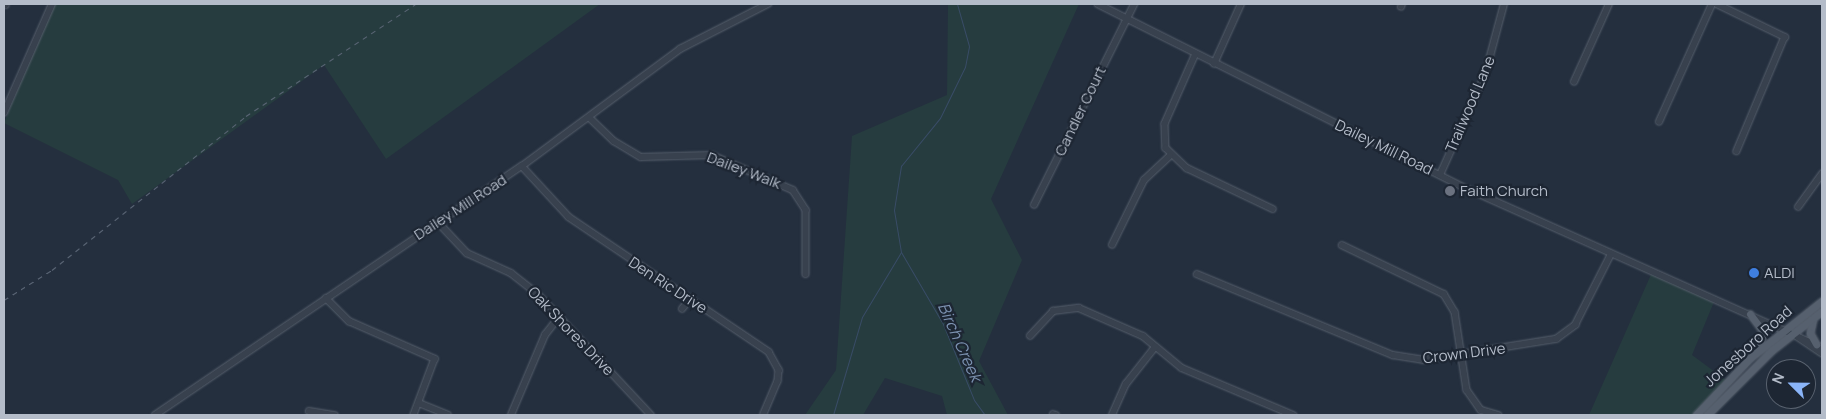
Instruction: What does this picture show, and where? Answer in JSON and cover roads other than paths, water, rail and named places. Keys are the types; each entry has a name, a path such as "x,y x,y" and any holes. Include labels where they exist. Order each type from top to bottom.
{"main road":[{"name":"Jonesboro Road","path":"1696,415 1757,352 1784,328 1822,301"},
{"name":"Jonesboro Road","path":"1707,415 1793,332 1822,311"},
{"path":"1750,314 1763,331 1757,352"},
{"path":"1815,317 1809,330 1819,346"}],"street":[{"path":"4,113 52,4"},
{"name":"Dailey Mill Road","path":"155,415 437,221 522,166 590,118 680,49 768,4"},
{"name":"Dailey Mill Road","path":"1098,4 1195,56 1610,256 1793,332"},
{"name":"Candler Court","path":"1034,205 1125,18 1134,4"},
{"path":"1214,64 1241,4"},
{"name":"Trailwood Lane","path":"1440,175 1485,75 1504,4"},
{"path":"1574,82 1609,4"},
{"path":"1658,122 1712,4"},
{"path":"1717,4 1785,37 1737,151"},
{"path":"1195,56 1165,124 1164,142 1170,156 1273,209"},
{"name":"Dailey Walk","path":"590,118 614,141 641,157 712,155 793,190 806,210 806,274"},
{"path":"1112,245 1144,180 1170,156"},
{"name":"Den Ric Drive","path":"522,166 569,218 690,300 761,345 775,360 778,380 764,414"},
{"path":"1798,207 1822,174"},
{"name":"Oak Shores Drive","path":"437,221 467,253 511,273 559,317 651,415"},
{"path":"1342,245 1444,294 1455,312 1471,398 1481,410 1498,415"},
{"name":"Crown Drive","path":"1197,274 1393,355 1423,360 1544,342 1566,333 1588,304 1610,256"},
{"path":"326,298 349,321 435,359 414,415"},
{"path":"682,309 690,300"},
{"path":"1030,336 1046,315 1071,306 1127,328 1155,346 1182,368 1293,415"},
{"path":"511,415 545,335 559,317"},
{"path":"1793,332 1819,346"},
{"path":"1793,332 1822,353"},
{"path":"1112,415 1126,384 1155,346"},
{"path":"419,403 448,415"},
{"path":"309,411 335,415"}],"waterway":[{"path":"833,415 862,317 901,252 894,210 901,166 940,118 965,67 969,46 957,4"},
{"name":"Birch Creek","path":"901,252 943,324 974,400 985,415"}],"railway":[{"path":"4,300 52,270 246,116 416,4"}],"place":[{"name":"Faith Church","path":"1450,191"},
{"name":"ALDI","path":"1754,273"}]}
